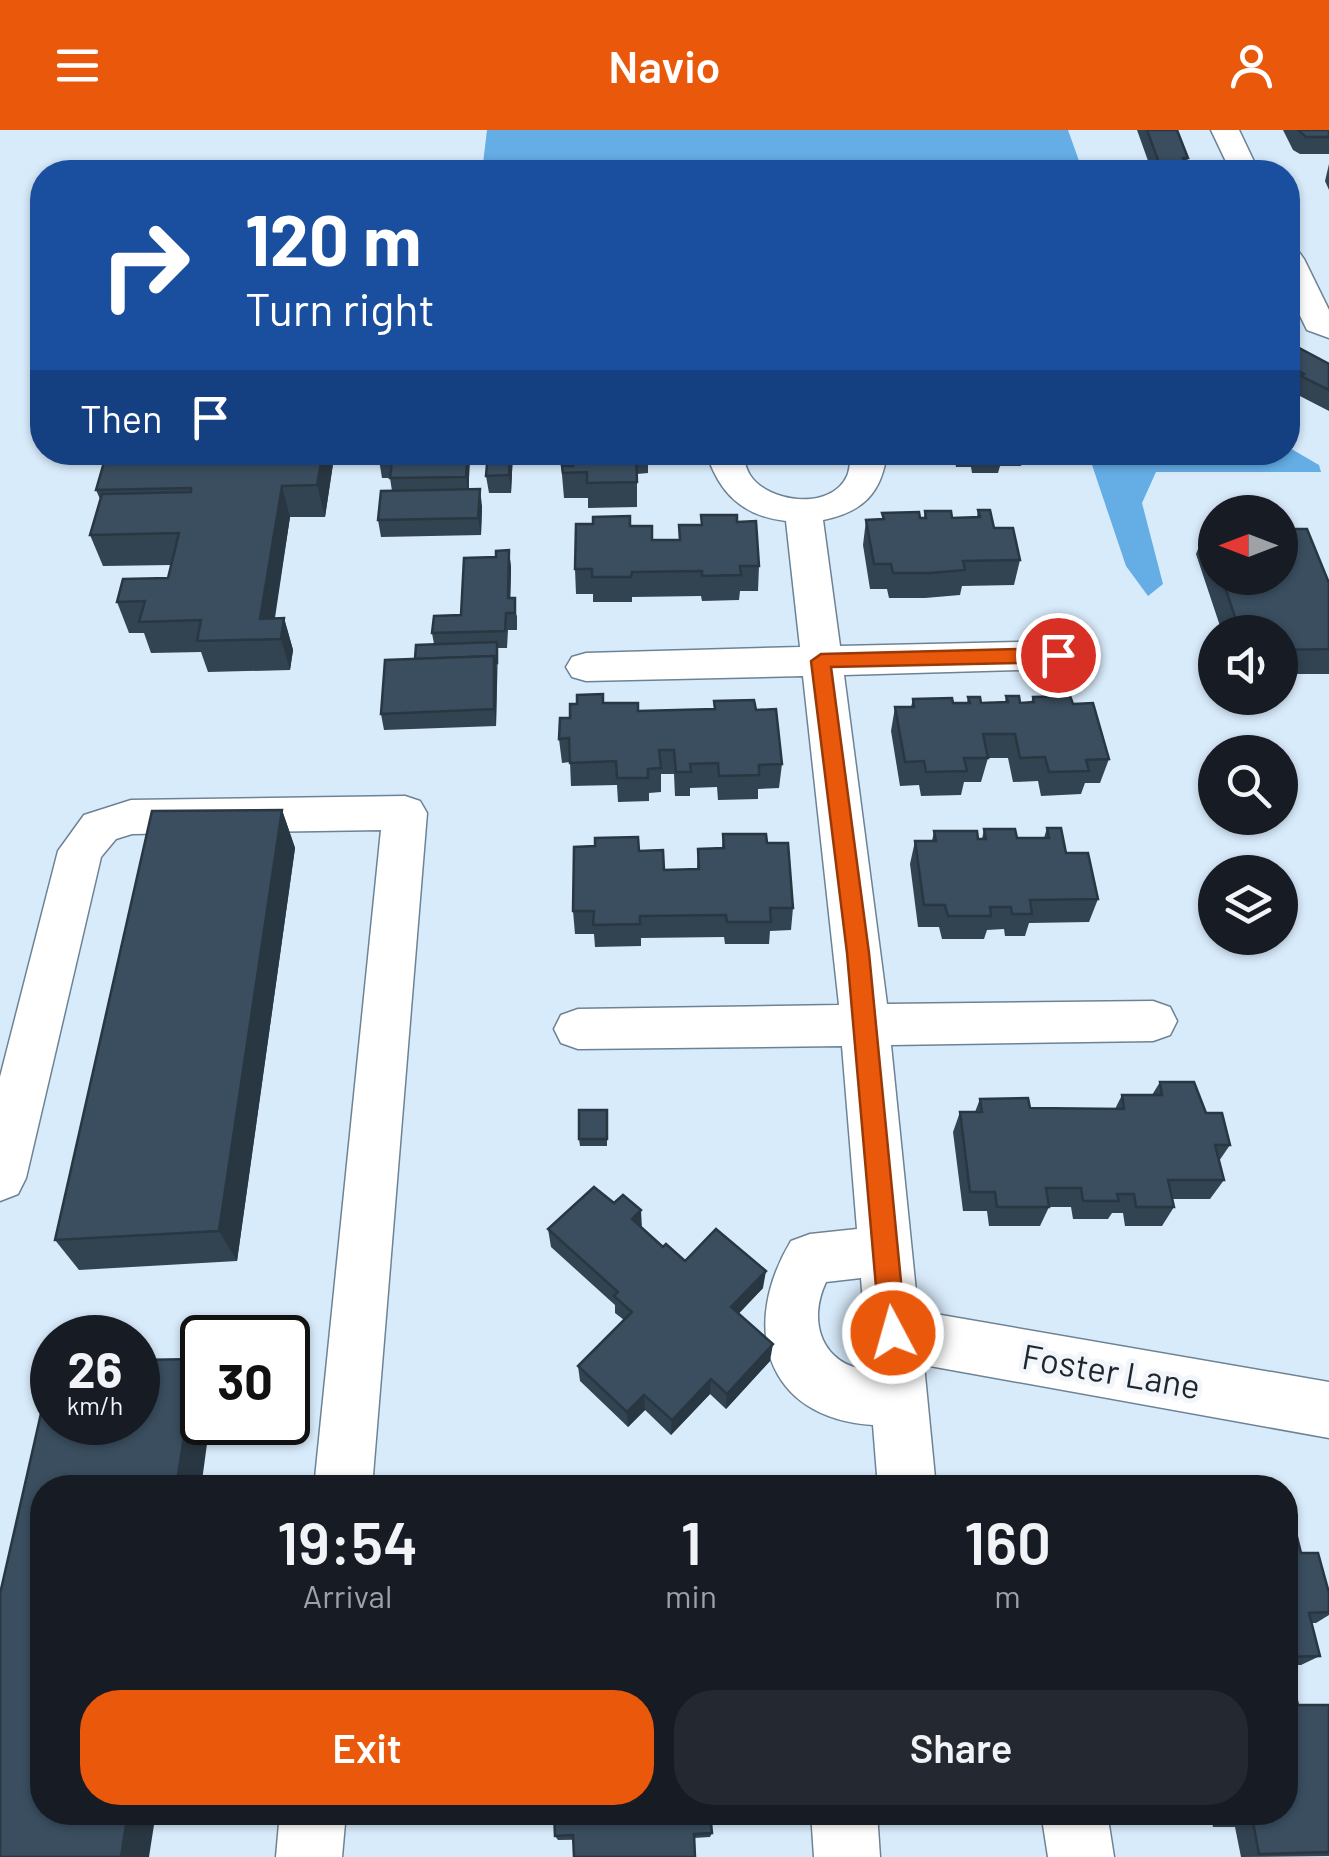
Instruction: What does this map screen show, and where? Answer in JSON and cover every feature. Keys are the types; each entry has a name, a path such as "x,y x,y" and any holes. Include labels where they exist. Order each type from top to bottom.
{"street":[{"path":"1225,130 1240,160"},
{"path":"1300,284 1319,324 1329,328"},
{"path":"727,465 732,485 746,496 771,507 803,512 826,510 853,494 862,486 869,465"},
{"path":"803,512 864,1025 907,1475"},
{"path":"586,667 1058,655"},
{"path":"0,1178 80,851 100,827 131,816 405,813 344,1475"},
{"path":"578,1029 1153,1021"},
{"path":"885,1251 810,1260 795,1280 790,1329 796,1350 814,1378 838,1391 869,1398 899,1398"},
{"name":"Foster Lane","path":"893,1333 1329,1410"},
{"path":"309,1857 312,1825"},
{"path":"845,1825 847,1857"},
{"path":"1076,1825 1080,1857"}],"shaded area":[{"path":"487,130 1068,130 1079,160 483,160"},
{"path":"1300,454 1319,465 1321,472 1156,472 1142,503 1163,584 1148,596 1126,566 1092,465 1300,465"}],"building":[{"path":"1147,130 1177,130 1188,158 1158,160"},
{"path":"1298,130 1329,130 1329,137 1306,137"},
{"path":"1300,348 1329,364 1329,390 1301,376 1304,374 1300,372"},
{"path":"103,465 321,465 317,485 282,486 260,619 284,618 281,639 197,641 201,620 139,622 145,601 117,602 123,579 168,578 179,533 90,535 102,494 191,492 191,488 96,490"},
{"path":"391,465 467,465 466,477 390,478"},
{"path":"487,465 509,465 509,475 486,476"},
{"path":"636,465 637,482 587,483 587,472 563,473 562,466"},
{"path":"480,489 478,518 378,520 381,491"},
{"path":"978,510 990,510 994,528 1013,528 1020,560 963,561 965,570 930,573 893,573 891,564 874,564 866,520 884,519 882,513 919,512 920,518 926,518 925,511 951,511 952,518 980,517"},
{"path":"701,515 737,515 737,522 756,521 759,566 740,566 741,575 702,576 702,571 592,577 592,569 575,569 576,524 593,524 593,517 630,516 630,526 652,526 652,540 680,540 679,525 702,525"},
{"path":"1298,529 1307,529 1329,583 1329,649 1298,650 1298,615 1234,615 1228,595 1298,595"},
{"path":"509,550 508,598 515,598 515,613 506,613 505,631 432,633 434,616 461,615 464,558 496,557 496,551"},
{"path":"497,642 497,663 494,656 415,659 416,645"},
{"path":"494,656 494,709 381,714 385,660"},
{"path":"603,694 603,703 638,703 638,711 715,709 714,701 754,700 756,710 776,709 782,764 759,765 759,775 719,776 718,763 690,764 691,772 676,772 674,750 659,750 661,768 648,769 648,778 617,778 616,761 570,763 569,738 559,739 560,718 570,718 570,704 577,704 577,695"},
{"path":"1006,696 1019,696 1020,703 1034,702 1033,697 1070,696 1073,704 1093,703 1109,759 1086,760 1089,771 1049,772 1045,757 1020,758 1015,734 983,734 988,758 964,758 967,771 926,772 924,761 905,762 895,707 914,707 913,699 952,698 953,703 970,703 968,697 980,697 981,703 1008,702"},
{"path":"282,810 219,1231 55,1240 152,811"},
{"path":"1047,828 1061,828 1066,853 1088,853 1098,899 1030,900 1032,914 1012,914 1011,907 990,907 991,916 948,916 945,905 924,905 915,841 936,841 934,831 977,831 978,839 986,839 984,829 1015,829 1017,838 1049,838"},
{"path":"723,834 766,834 767,843 788,843 793,908 770,908 771,922 727,922 726,915 640,916 640,924 593,925 594,911 573,911 574,847 595,846 595,838 638,837 639,851 663,850 664,870 699,869 698,849 724,848"},
{"path":"1160,1082 1194,1082 1206,1113 1222,1113 1230,1145 1215,1145 1224,1180 1168,1180 1174,1207 1136,1207 1134,1194 1117,1194 1119,1201 1083,1201 1081,1188 1046,1188 1049,1207 997,1207 995,1192 970,1192 960,1112 982,1112 980,1099 1028,1098 1030,1108 1124,1109 1122,1095 1162,1095"},
{"path":"579,1110 607,1110 607,1139 579,1139"},
{"path":"594,1187 614,1203 623,1195 641,1210 632,1219 685,1261 716,1229 766,1271 731,1307 773,1344 727,1394 711,1379 672,1420 644,1395 627,1412 578,1366 632,1312 614,1296 618,1292 548,1229"},
{"path":"180,1359 183,1445 178,1475 30,1475 30,1825 126,1825 121,1857 0,1857 0,1594 34,1445 160,1445 160,1360"},
{"path":"1298,1541 1301,1553 1318,1553 1329,1593 1329,1612 1309,1613 1320,1656 1298,1657"},
{"path":"1298,1705 1329,1705 1329,1852 1259,1854 1254,1825 1298,1825"},
{"path":"555,1825 711,1825 712,1833 694,1834 695,1857 574,1857 573,1835 555,1836"}],"route":[{"path":"893,1333 858,953 821,661 1058,655"}]}
